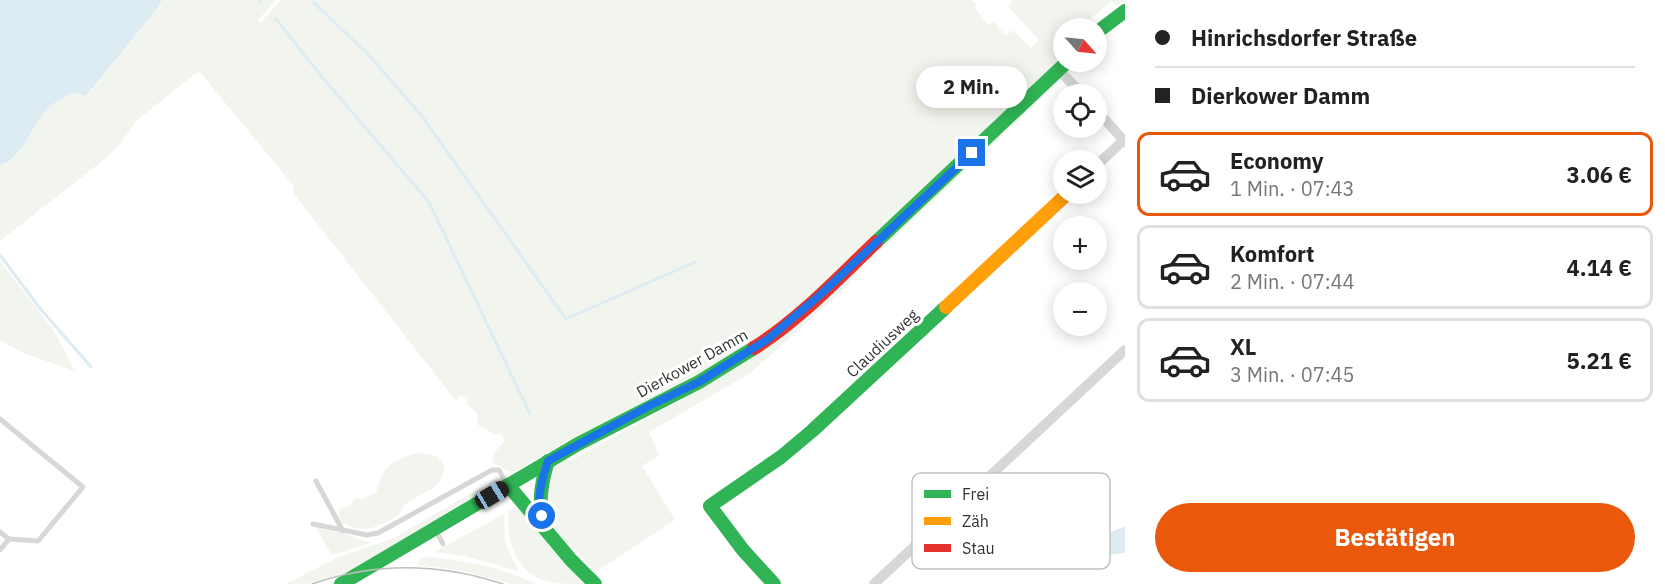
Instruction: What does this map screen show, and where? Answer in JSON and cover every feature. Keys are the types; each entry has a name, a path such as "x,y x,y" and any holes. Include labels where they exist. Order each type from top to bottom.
{"street":[{"path":"1107,25 1125,11"},
{"name":"Dierkower Damm","path":"341,584 548,461 651,405 699,382 748,353 776,333 820,295 1057,72"},
{"path":"1107,121 1125,140 1107,156"},
{"name":"Claudiusweg","path":"774,584 743,550 710,506 773,463 812,431 1056,204"},
{"path":"993,473 1125,350"},
{"path":"546,531 539,506 540,485 548,461"},
{"path":"508,486 595,584"},
{"path":"874,584 912,549"}],"lane":[{"path":"0,419 82,487 38,541 9,539 0,532"},
{"path":"313,524 367,536 378,533 492,470 499,470 508,486"},
{"path":"316,482 343,531"},
{"path":"435,529 443,543"},
{"path":"0,550 9,539"}],"shaded area":[{"path":"0,0 162,0 86,96 74,92 51,106 40,118 19,152 0,165"},
{"path":"162,0 276,0 258,20 260,23 281,0 971,0 976,5 974,8 989,25 993,21 1006,36 1013,30 1031,48 1039,40 1008,6 1013,0 1125,0 1116,6 1112,1 1091,18 1053,18 1053,72 1071,72 1057,84 1053,84 1053,87 861,269 841,292 749,374 649,432 659,455 642,466 675,520 596,572 569,543 565,546 542,510 554,466 565,458 570,461 683,399 677,387 573,438 516,471 509,471 492,463 494,453 505,441 500,433 496,435 478,425 477,413 467,404 468,397 459,396 456,401 294,194 293,185 199,71 136,121 118,147 101,162 0,241 0,165 19,152 40,118 51,106 74,92 87,96"},
{"path":"0,261 54,331 75,371 23,353 0,340"},
{"path":"418,453 436,456 444,465 440,481 435,486 410,501 396,517 378,526 362,529 342,523 339,516 340,509 350,506 357,498 362,499 376,493 382,476 389,466 401,458"},
{"path":"482,487 485,491 350,572 305,584 286,584 336,558 392,539"},
{"path":"515,507 522,512 559,558 584,584 553,583 536,577 522,565 515,553 509,534 508,511"},
{"path":"504,514 505,542 519,571 465,556 434,552"},
{"path":"1125,526 1125,553 1110,555 1110,532"},
{"path":"316,528 341,533 371,543 332,555"},
{"path":"428,557 483,566 510,573 536,584 511,584 458,570 417,565 421,559"}],"waterway":[{"path":"313,2 367,53 421,115 566,319 695,262"},
{"path":"276,19 322,77 429,202 530,414"},
{"path":"0,255 38,306 91,367"}],"tram line":[{"path":"312,584 360,572 408,568 455,572 503,584"}],"traffic: fast":[{"path":"1107,25 1125,11"},
{"path":"876,242 1056,72"},
{"path":"774,584 743,550 710,506 781,457 812,431 946,307"},
{"path":"341,584 578,444 699,382 754,348"},
{"path":"544,525 541,493 548,461"},
{"path":"508,485 571,560 595,584"}],"traffic: slow":[{"path":"946,307 1056,204"}],"traffic: jam":[{"path":"754,348 802,312 876,242"}],"route":[{"path":"542,516 539,492 548,461 651,405 699,382 768,339 820,295 972,153"}]}
